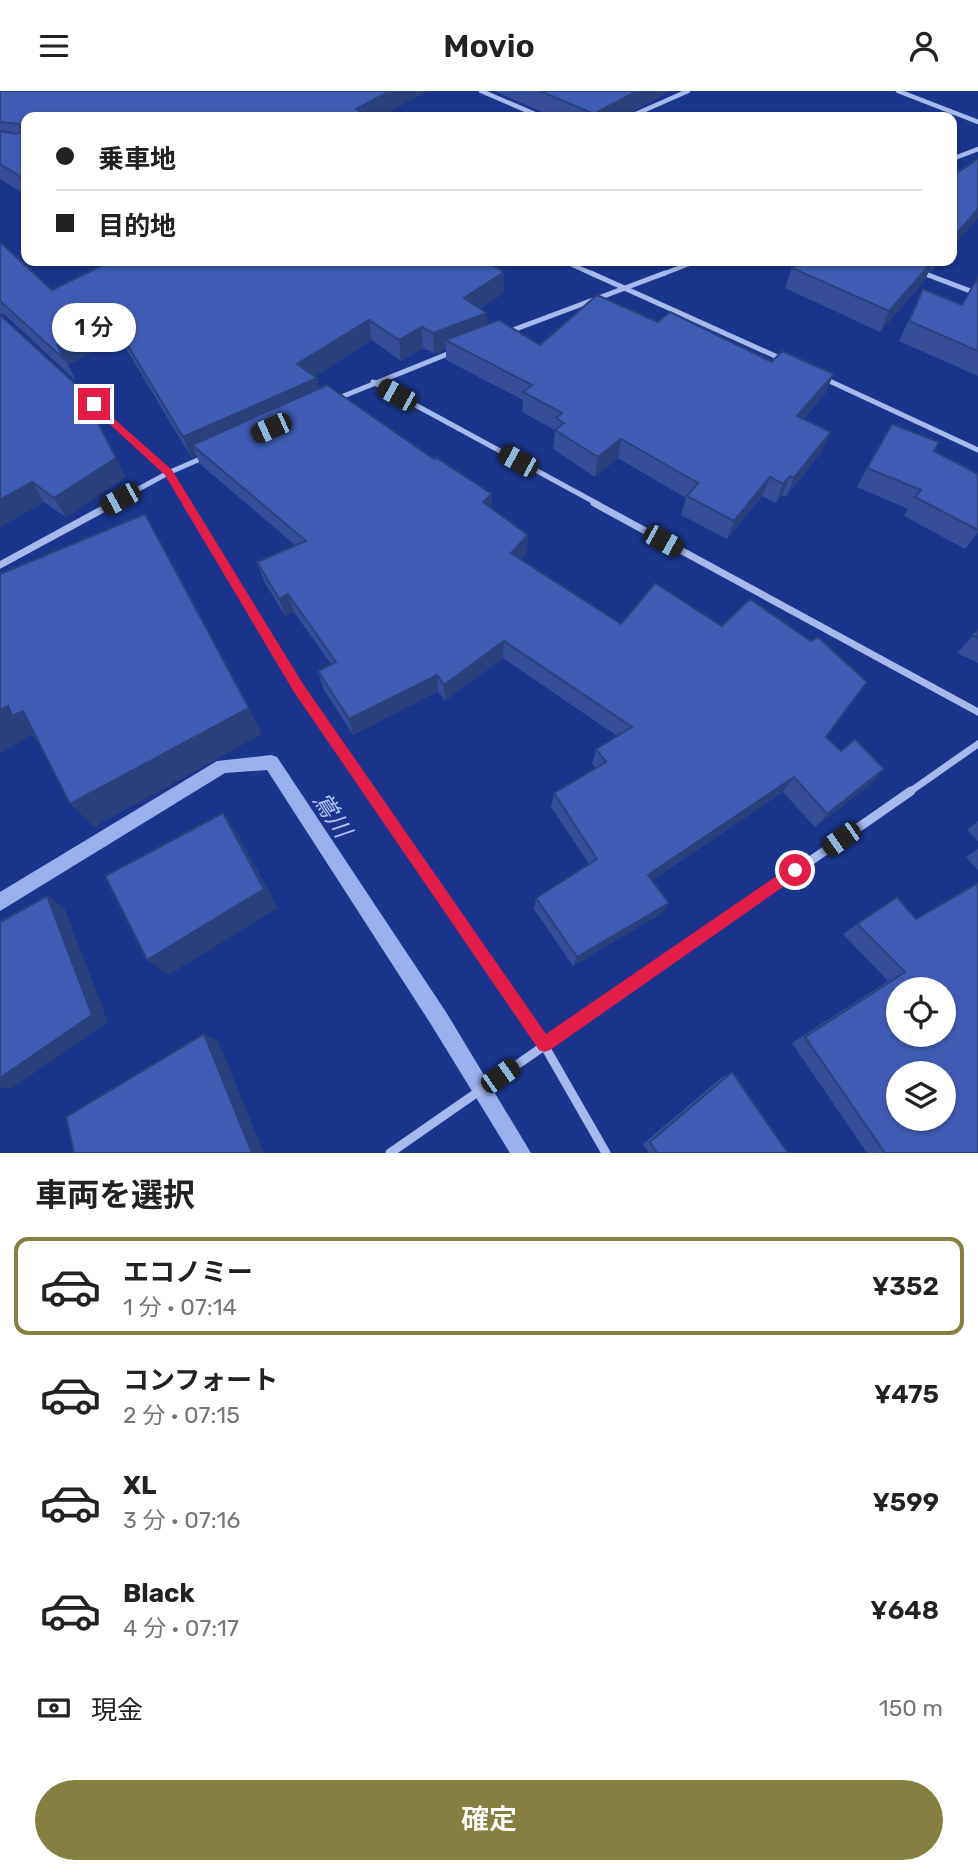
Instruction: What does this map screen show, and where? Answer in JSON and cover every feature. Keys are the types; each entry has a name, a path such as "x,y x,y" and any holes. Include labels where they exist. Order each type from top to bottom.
{"street":[{"path":"481,91 530,112"},
{"path":"640,112 688,91"},
{"path":"898,91 952,112"},
{"path":"957,114 978,122"},
{"path":"957,157 978,149"},
{"path":"576,266 789,363"},
{"path":"499,335 683,266"},
{"path":"915,270 978,294"},
{"path":"322,405 373,382 461,349"},
{"path":"814,375 978,450"},
{"path":"69,382 169,473 298,688 544,1045 606,1153"},
{"path":"373,382 978,712"},
{"path":"0,565 169,473 219,450"},
{"path":"390,1153 978,744"}],"building":[{"path":"0,91 390,91 356,109 361,112 21,112 21,128 19,124 0,122"},
{"path":"540,91 637,91 598,112 589,112"},
{"path":"0,131 17,134 21,131 21,177 0,164"},
{"path":"978,159 978,209 957,233 957,173"},
{"path":"0,242 21,261 21,266 26,266 52,290 101,266 494,266 504,272 464,298 487,313 433,333 422,327 399,340 369,320 297,364 317,378 183,437 110,316 57,345 65,360 0,301"},
{"path":"794,266 929,266 889,311 792,268"},
{"path":"978,277 978,351 909,321 923,289 962,305"},
{"path":"597,295 658,322 670,312 772,362 782,351 834,374 797,416 831,432 794,478 790,476 783,484 770,477 734,521 687,496 698,483 621,439 598,457 555,430 564,423 556,418 562,413 523,392 532,385 445,340 499,320 540,345"},
{"path":"0,315 80,388 116,458 54,498 32,482 0,500"},
{"path":"327,385 434,459 437,458 492,494 483,502 528,535 511,553 621,624 655,583 722,626 750,599 811,641 818,637 867,682 826,737 841,751 855,739 884,769 827,814 794,777 648,875 669,903 577,957 536,898 597,859 554,793 606,762 596,749 632,727 504,641 444,685 437,675 349,719 318,671 336,662 288,594 279,599 257,562 306,541 192,445"},
{"path":"892,424 939,442 934,451 978,474 978,530 915,497 921,490 867,468"},
{"path":"145,514 249,708 70,804 23,711 12,716 8,706 0,710 0,574"},
{"path":"223,813 264,889 147,960 105,876"},
{"path":"978,883 978,1153 885,1153 805,1037 886,984 886,1047 956,1047 956,977 897,977 905,972 857,924 897,897 916,919"},
{"path":"47,896 92,1015 0,1078 0,922"},
{"path":"204,1034 252,1153 74,1153 66,1117"},
{"path":"732,1072 788,1153 657,1153 650,1142"}],"waterway":[{"name":"鴬川","path":"0,902 223,766 271,762 439,1019 521,1153"}],"route":[{"path":"94,404 169,473 298,688 544,1045 795,870"}]}
